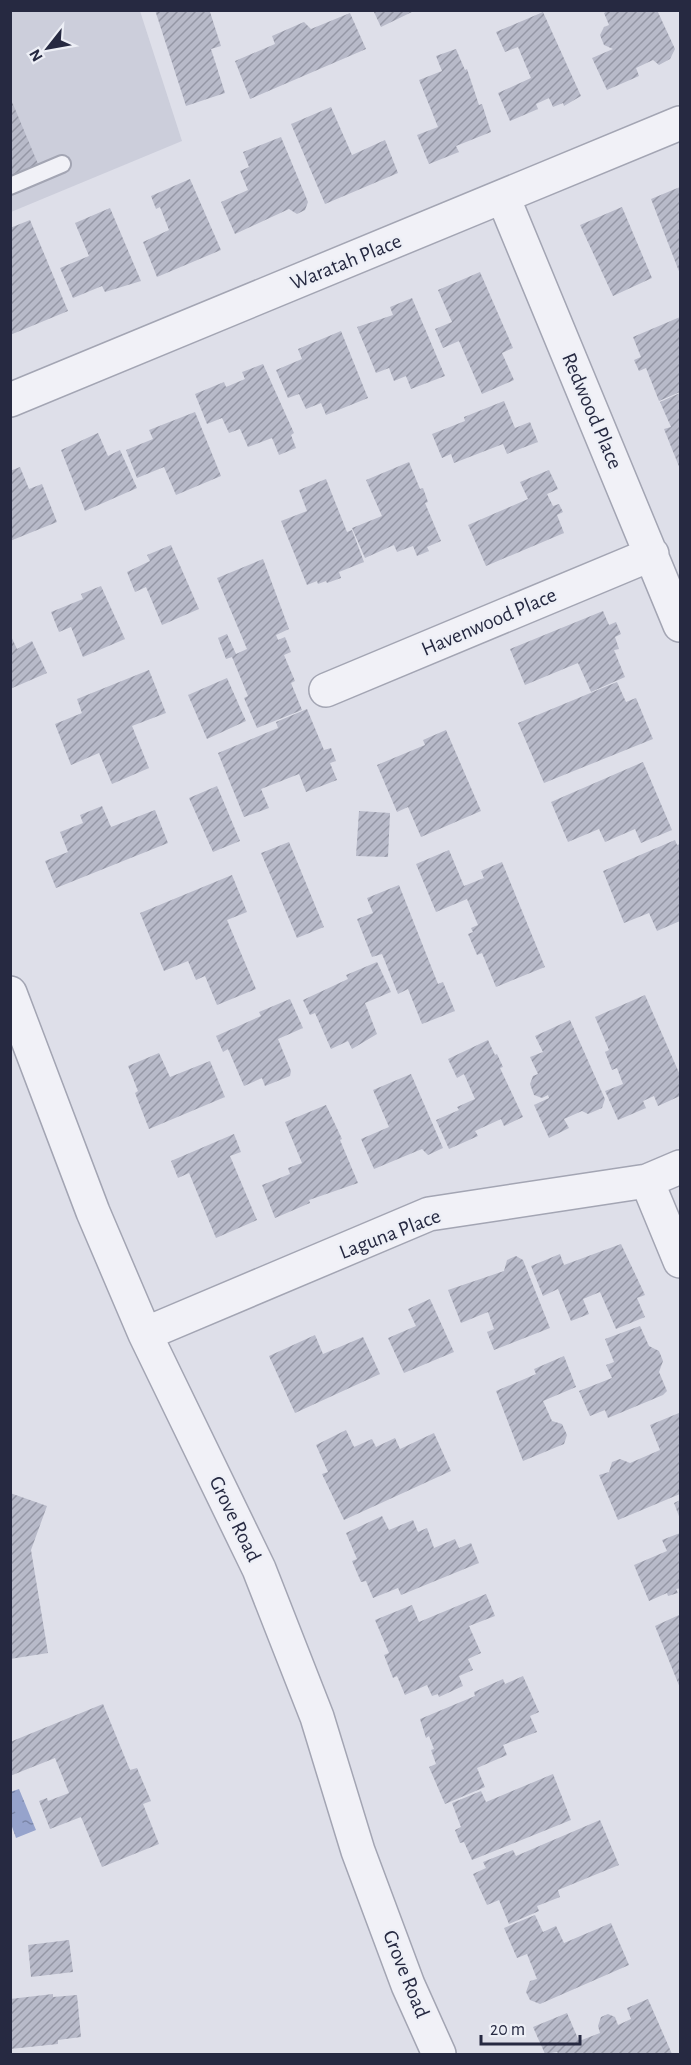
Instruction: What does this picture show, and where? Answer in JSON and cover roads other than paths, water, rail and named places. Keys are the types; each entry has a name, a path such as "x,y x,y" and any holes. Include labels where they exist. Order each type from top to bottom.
{"street":[{"name":"Waratah Place","path":"10,400 681,123"},
{"name":"Redwood Place","path":"503,197 681,625"},
{"name":"Havenwood Place","path":"326,690 652,554"},
{"name":"Grove Road","path":"10,993 93,1212 145,1334 259,1569 317,1717 358,1851 408,1985 439,2055"},
{"name":"Laguna Place","path":"145,1334 429,1214 647,1181 681,1167"},
{"path":"647,1181 681,1261"}],"lane":[{"path":"10,186 62,164"}],"water":[{"path":"19,1789 36,1830 16,1838 11,1824 10,1792"}]}
